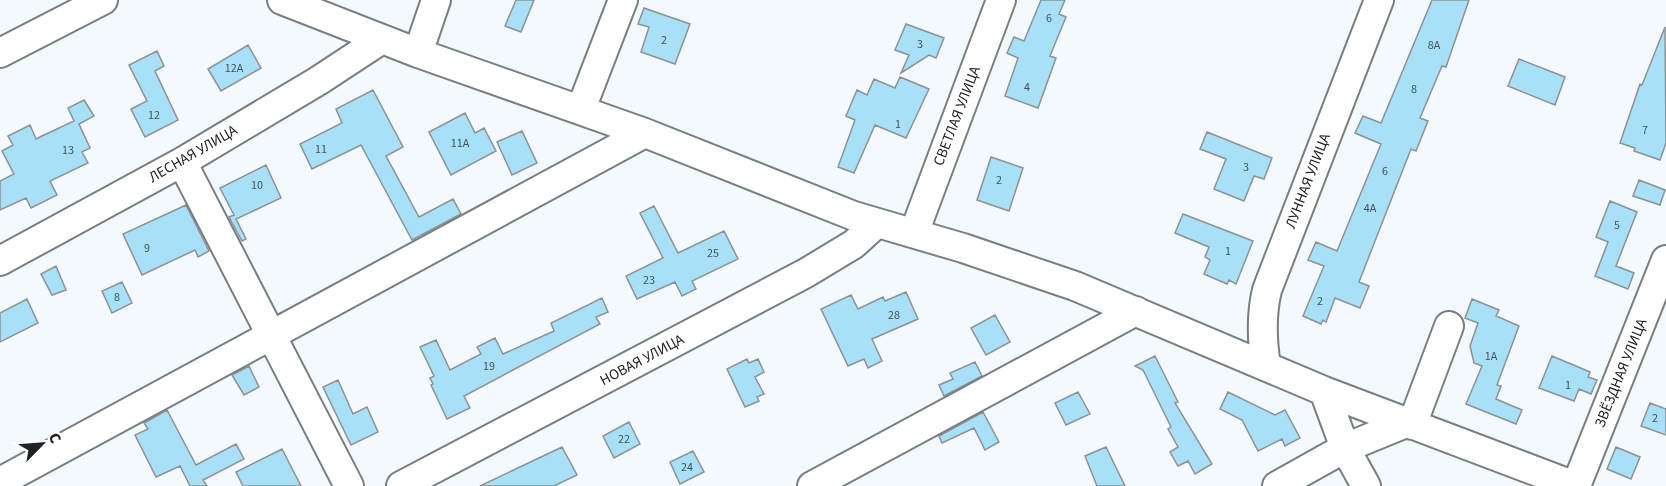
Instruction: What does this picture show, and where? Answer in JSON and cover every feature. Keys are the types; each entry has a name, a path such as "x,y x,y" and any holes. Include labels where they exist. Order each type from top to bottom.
{"street":[{"path":"0,53 103,0"},
{"path":"418,53 436,0"},
{"path":"581,109 623,0"},
{"name":"СВЕТЛАЯ УЛИЦА","path":"914,233 1002,0"},
{"name":"ЛУННАЯ УЛИЦА","path":"1266,366 1262,346 1267,290 1379,0"},
{"path":"297,2 418,53 581,109 876,224 914,233 1022,267 1136,311 1324,391 1576,486"},
{"name":"ЛЕСНАЯ УЛИЦА","path":"0,261 182,162 318,81 382,39"},
{"path":"0,482 645,133"},
{"path":"182,162 273,334 349,486"},
{"name":"НОВАЯ УЛИЦА","path":"401,486 806,273 854,244 876,224"},
{"name":"ЗВЁЗДНАЯ УЛИЦА","path":"1576,486 1666,260"},
{"path":"812,486 1136,311"},
{"path":"1277,486 1345,448 1409,424 1449,326"},
{"path":"1324,391 1345,448 1366,486"}],"building":[{"path":"516,0 534,0 521,32 505,26"},
{"path":"1041,0 1065,0 1059,14 1066,17 1050,56 1056,58 1038,108 1005,96 1018,58 1007,53 1014,37 1024,41"},
{"path":"1432,0 1469,0 1446,67 1442,66 1420,118 1428,121 1416,151 1411,149 1359,282 1369,286 1360,308 1335,298 1326,322 1323,320 1321,324 1303,316 1324,266 1308,260 1316,242 1337,251 1381,144 1355,133 1363,116 1381,123"},
{"path":"644,8 690,24 675,64 641,52 649,27 638,24"},
{"path":"906,24 944,38 936,58 929,55 901,73 909,55 895,50"},
{"path":"1665,27 1666,143 1660,160 1634,151 1635,148 1620,143 1640,84 1642,85"},
{"path":"248,45 261,68 221,91 208,69"},
{"path":"157,51 164,66 155,71 178,120 145,137 131,109 147,101 129,65"},
{"path":"1519,59 1565,77 1555,105 1508,86"},
{"path":"900,77 929,89 906,138 875,125 854,173 838,167 855,120 846,116 857,90 867,95 874,79 895,88"},
{"path":"373,90 403,147 386,156 419,217 453,199 461,214 412,240 361,145 312,169 300,144 342,123 336,109"},
{"path":"84,100 94,116 79,124 90,148 82,152 88,163 50,181 57,195 31,208 26,198 0,210 0,181 14,174 2,151 13,145 8,136 30,125 36,139 74,121 68,108"},
{"path":"465,113 475,133 484,128 496,151 451,175 429,132"},
{"path":"522,131 537,163 512,175 497,142"},
{"path":"1207,132 1272,158 1264,179 1254,176 1244,201 1214,189 1226,159 1200,149"},
{"path":"991,157 1023,168 1009,211 977,200"},
{"path":"266,165 281,198 236,219 246,239 242,241 229,217 234,215 220,188"},
{"path":"1639,180 1665,190 1660,205 1633,196"},
{"path":"1610,201 1637,212 1616,266 1634,273 1628,289 1595,276 1608,242 1596,237"},
{"path":"186,205 209,251 198,257 195,250 142,275 123,234"},
{"path":"654,206 678,253 724,231 738,259 692,281 696,289 682,296 675,282 637,299 626,276 663,258 640,213"},
{"path":"1183,214 1253,241 1236,284 1229,280 1227,284 1204,274 1210,260 1205,257 1209,247 1175,233"},
{"path":"56,266 66,290 52,295 41,274"},
{"path":"122,282 132,303 112,313 102,291"},
{"path":"906,292 918,319 872,339 882,361 868,368 864,359 848,366 821,309 851,295 858,309 883,297 885,301"},
{"path":"602,298 608,312 596,317 600,324 464,396 470,408 447,419 431,385 433,384 430,378 434,376 420,347 436,340 450,370 481,354 477,347 495,338 503,354 554,331 551,323"},
{"path":"27,299 38,323 0,342 0,313"},
{"path":"1472,299 1499,310 1496,316 1519,326 1497,385 1501,386 1496,399 1522,410 1516,424 1466,404 1482,366 1474,363 1470,346 1478,323 1465,318"},
{"path":"995,315 1010,342 986,355 971,328"},
{"path":"1155,356 1178,402 1175,403 1212,464 1195,474 1188,461 1178,466 1170,452 1178,447 1168,429 1171,427 1143,370 1135,366"},
{"path":"1552,356 1590,372 1588,377 1597,380 1591,394 1579,389 1574,401 1539,388"},
{"path":"747,359 749,363 758,359 764,372 755,377 764,394 757,397 759,401 745,407 727,369"},
{"path":"975,362 982,376 944,396 939,385 953,379 950,373"},
{"path":"249,366 259,387 244,395 232,375"},
{"path":"338,380 353,414 367,407 378,432 351,445 323,387"},
{"path":"1078,392 1090,414 1066,425 1055,403"},
{"path":"1228,392 1275,415 1285,410 1300,438 1285,446 1282,439 1258,451 1242,420 1220,409"},
{"path":"1650,403 1666,409 1666,435 1641,426"},
{"path":"167,410 196,465 236,444 244,459 203,480 207,486 190,486 180,466 156,477 135,435 148,429 144,423"},
{"path":"983,412 999,442 985,450 974,428 942,443 939,436"},
{"path":"629,422 640,444 614,458 603,436"},
{"path":"562,447 577,475 554,486 480,486"},
{"path":"1106,447 1125,486 1097,486 1085,456"},
{"path":"1616,447 1640,457 1631,479 1607,469"},
{"path":"282,449 301,486 243,486 236,472"},
{"path":"693,451 704,472 680,484 670,462"}]}
